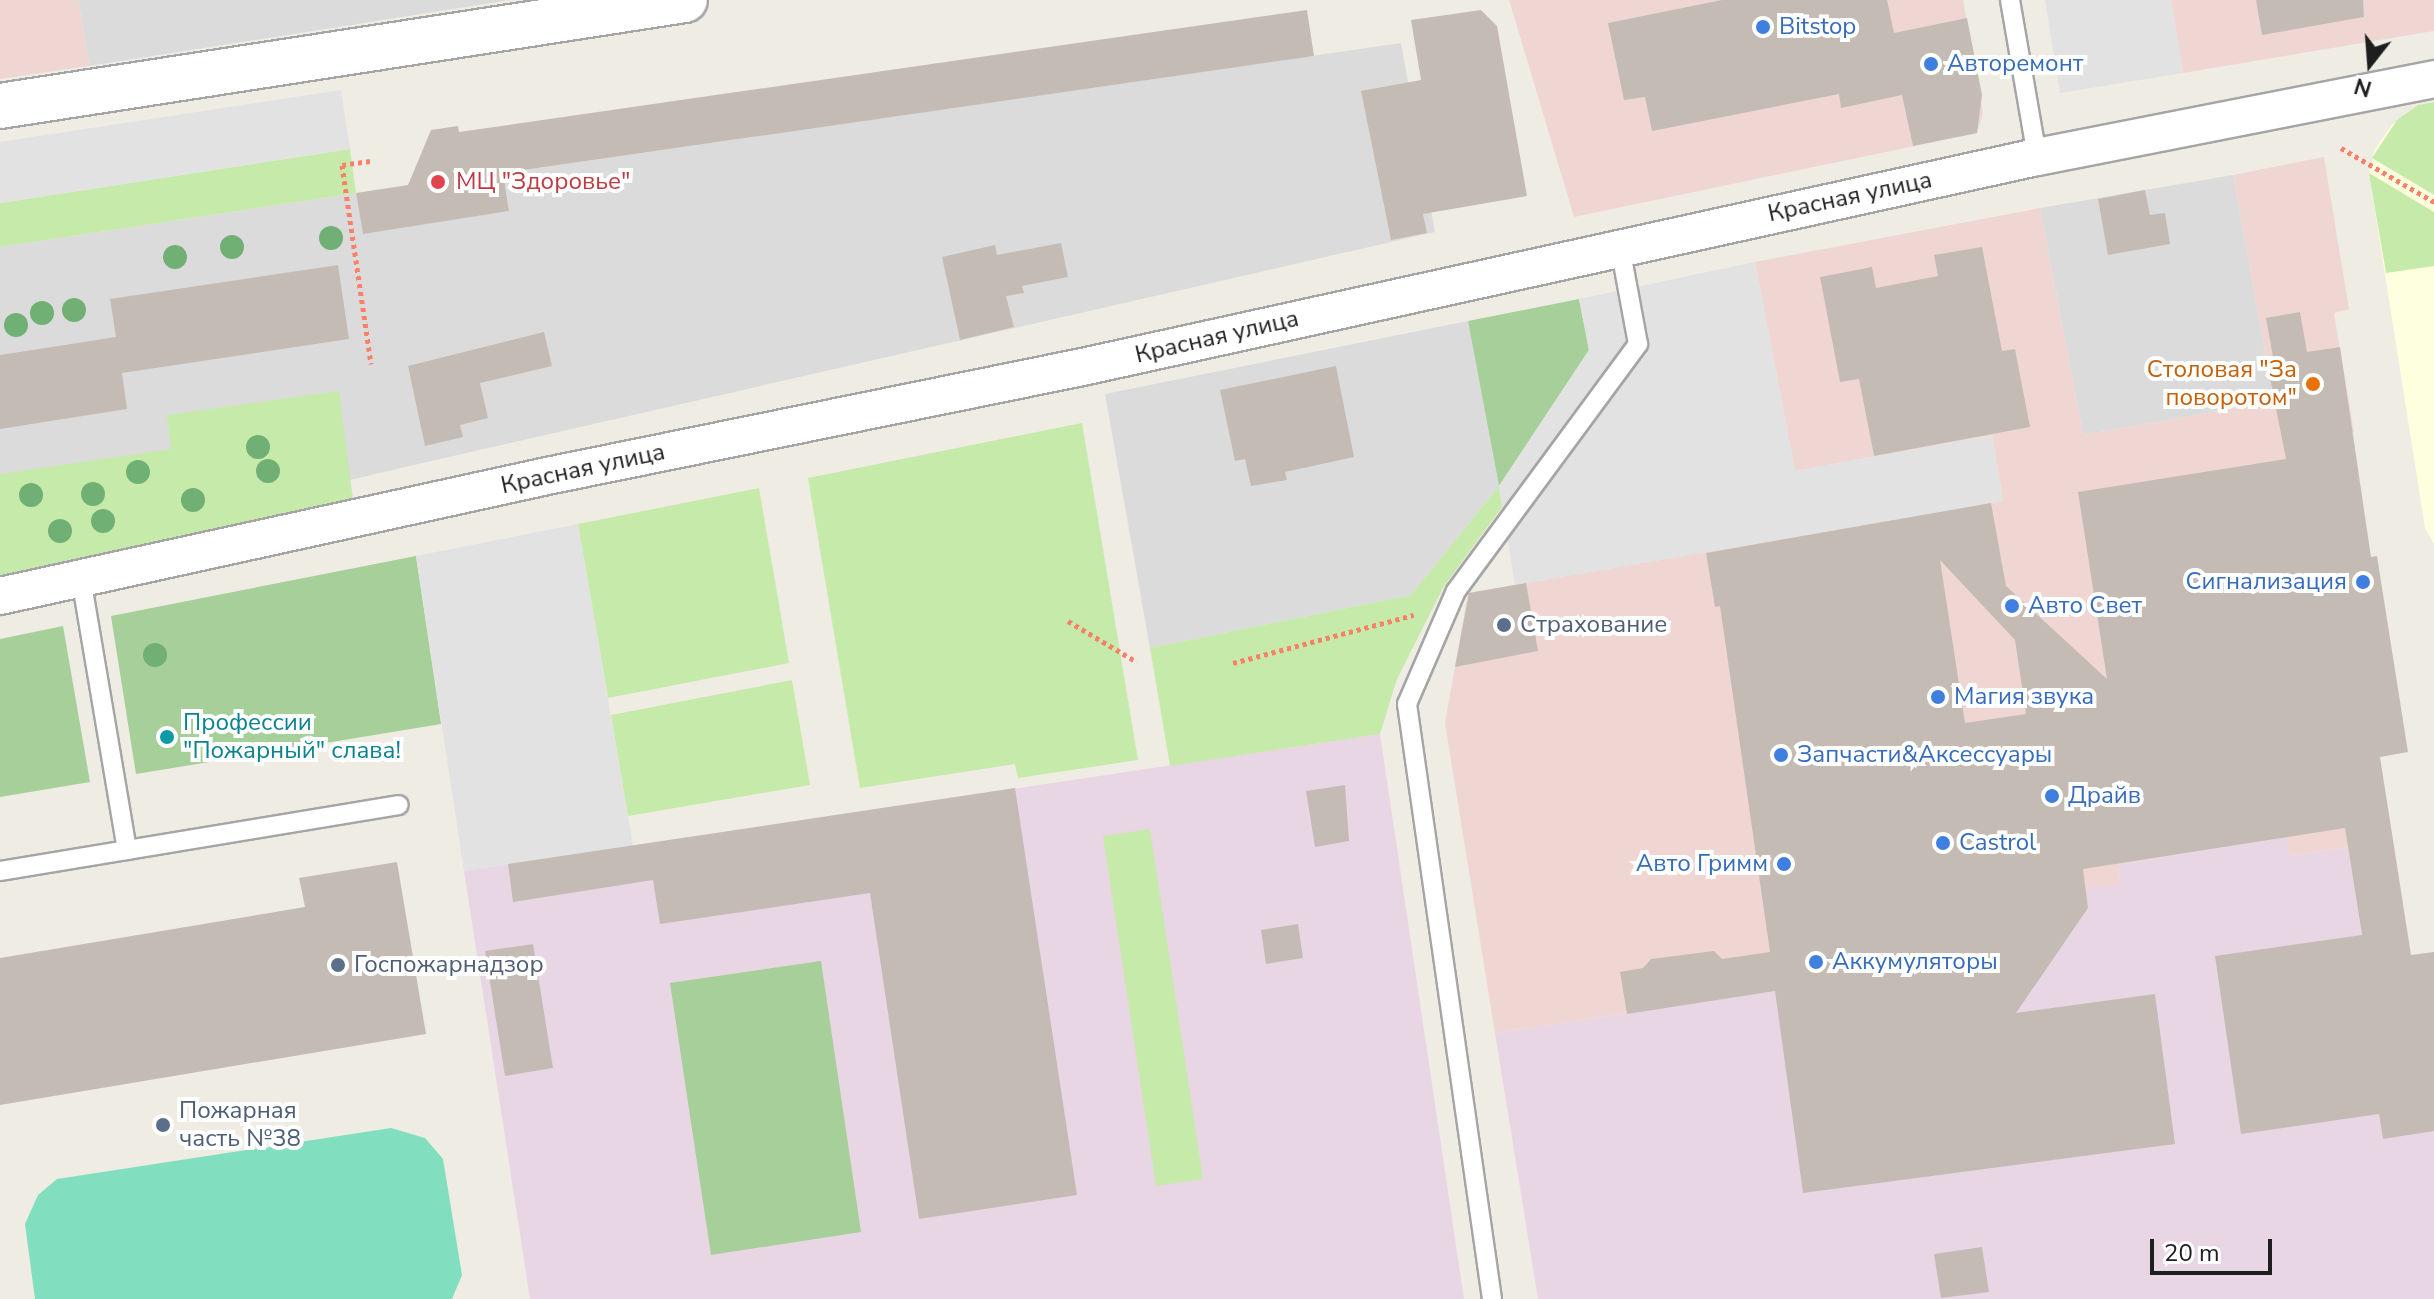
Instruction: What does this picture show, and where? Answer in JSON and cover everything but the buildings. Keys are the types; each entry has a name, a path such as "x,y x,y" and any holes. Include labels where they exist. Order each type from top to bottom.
{"street":[{"path":"0,106 685,0"},
{"name":"Красная улица","path":"0,596 1087,366 2037,157 2434,79"}],"lane":[{"path":"2010,0 2037,157"},
{"path":"1492,1299 1407,704 1450,605 1638,344 1620,247"},
{"path":"81,578 127,850"},
{"path":"0,871 399,805"}],"path":[{"path":"2341,148 2434,202"},
{"path":"370,161 342,165 371,364"},
{"path":"1233,663 1450,605"},
{"path":"1068,621 1137,662"}],"shaded area":[{"path":"0,0 78,0 89,66 0,79"},
{"path":"78,0 510,0 89,66"},
{"path":"1509,0 1963,0 1983,113 1977,133 1574,217"},
{"path":"2045,0 2171,0 2183,73 2060,93"},
{"path":"2171,0 2434,0 2434,31 2183,73"},
{"path":"1401,43 1435,232 350,480 353,500 0,577 0,247 356,193 363,233 509,211 503,173"},
{"path":"341,90 350,149 0,203 0,142"},
{"path":"2434,102 2434,544 2425,528 2369,173 2375,149 2391,126 2418,105"},
{"path":"2324,157 2349,309 2334,313 2354,432 2328,437 2348,847 2291,856 2286,837 2118,865 2121,883 2088,908 2060,948 1495,1033 1445,723 1468,593 2003,501 1992,435 1795,471 1755,262 2040,208 2083,435 2274,401 2233,175"},
{"path":"2233,175 2274,401 2083,435 2040,208"},
{"path":"1755,262 1795,471 1992,435 2003,501 1515,585 1499,486 1589,350 1579,299"},
{"path":"1468,321 1499,486 1411,595 1150,648 1105,394"},
{"path":"578,524 633,846 464,871 416,556"},
{"path":"1380,734 1464,1299 530,1299 464,871"},
{"path":"2286,837 2291,856 2348,847 2370,987 2434,978 2434,1299 1538,1299 1495,1033 2060,948 2085,889 2121,883 2118,865"}],"green space":[{"path":"2434,102 2434,195 2372,158 2397,120 2418,105"},
{"path":"350,149 356,193 0,247 0,203"},
{"path":"2369,173 2434,212 2434,266 2386,273"},
{"path":"1579,299 1589,350 1499,486 1468,321"},
{"path":"339,391 353,500 0,577 0,474 171,449 167,415"},
{"path":"1082,423 1138,760 1018,778 1015,764 860,788 808,478"},
{"path":"1499,486 1502,507 1444,586 1397,679 1380,734 1170,766 1150,648 1411,595"},
{"path":"759,488 789,663 608,698 578,524"},
{"path":"416,556 441,724 136,774 111,616"},
{"path":"63,626 90,782 0,797 0,639"},
{"path":"792,680 810,785 628,816 611,715"},
{"path":"1150,829 1203,1179 1156,1186 1103,836"},
{"path":"821,961 861,1232 711,1255 670,983"},
{"path":"391,1128 425,1138 443,1159 462,1275 452,1299 35,1299 25,1224 38,1195 57,1179"}],"place":[{"name":"Bitstop","path":"1763,27"},
{"name":"Авторемонт","path":"1931,64"},
{"name":"МЦ \"Здоровье\"","path":"438,182"},
{"name":"Столовая \"За поворотом\"","path":"2313,384"},
{"name":"Сигнализация","path":"2363,582"},
{"name":"Авто Свет","path":"2012,606"},
{"name":"Страхование","path":"1504,625"},
{"name":"Магия звука","path":"1938,697"},
{"name":"Профессии \"Пожарный\" слава!","path":"167,737"},
{"name":"Запчасти&Аксессуары","path":"1781,755"},
{"name":"Драйв","path":"2052,796"},
{"name":"Castrol","path":"1943,843"},
{"name":"Авто Гримм","path":"1784,864"},
{"name":"Аккумуляторы","path":"1816,962"},
{"name":"Госпожарнадзор","path":"338,965"},
{"name":"Пожарная часть №38","path":"163,1125"}]}
